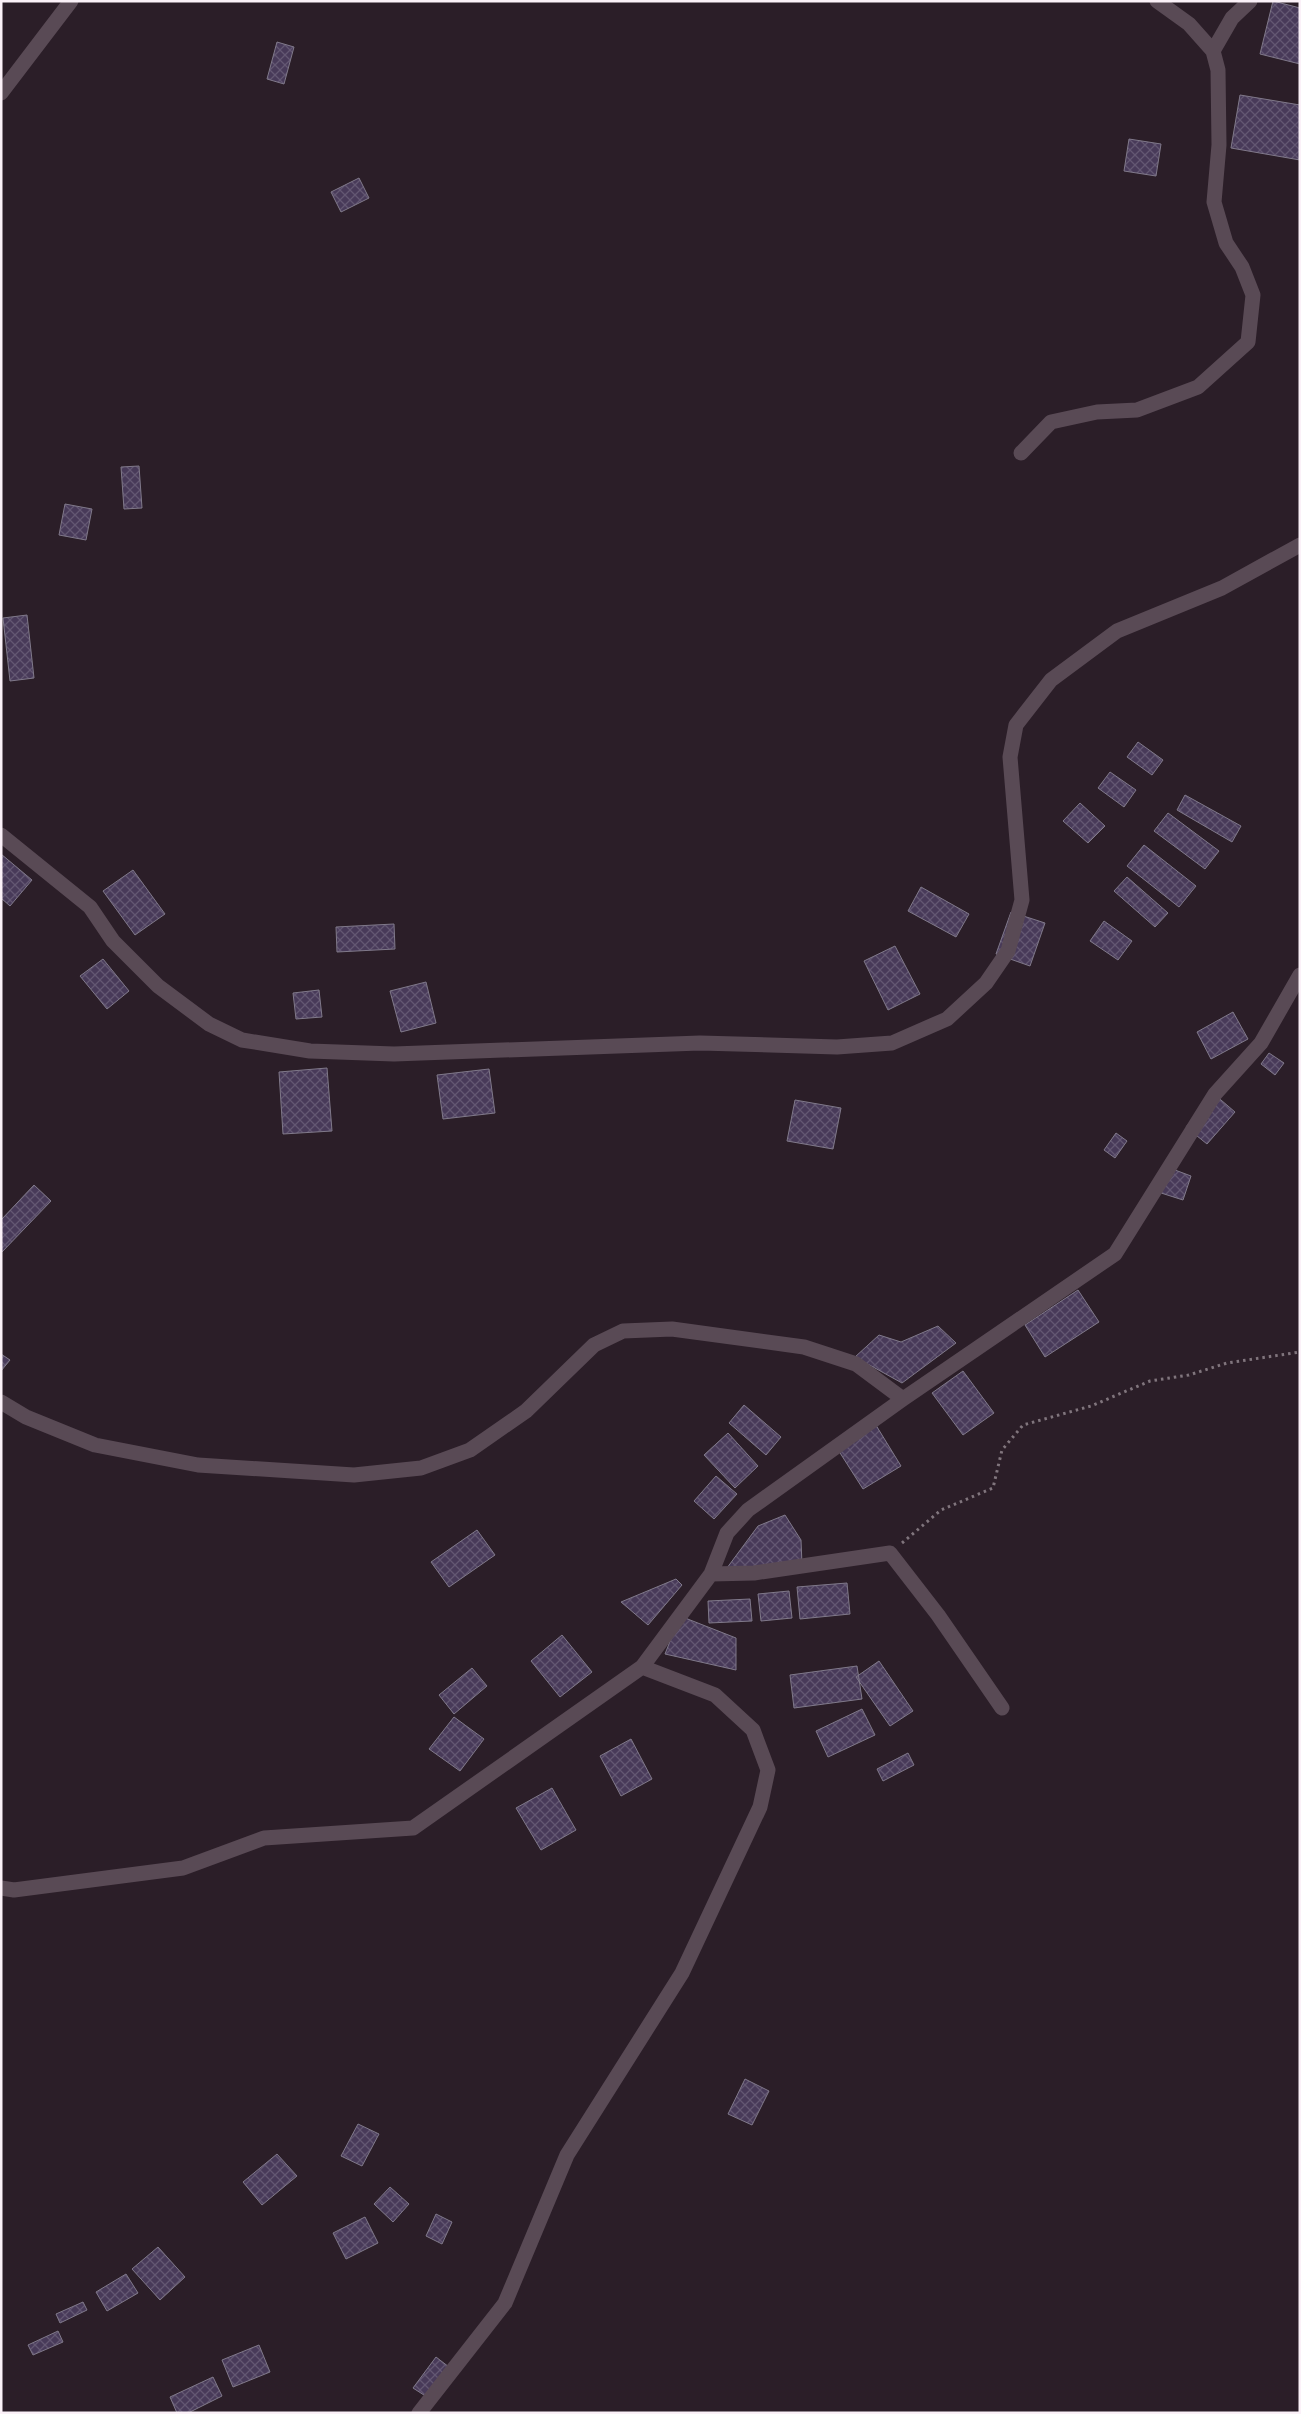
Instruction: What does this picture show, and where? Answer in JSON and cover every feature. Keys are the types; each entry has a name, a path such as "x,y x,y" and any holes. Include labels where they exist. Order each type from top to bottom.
{"street":[{"path":"1,93 71,1"},
{"path":"1021,453 1051,422 1097,412 1137,410 1198,387 1248,342 1253,296 1242,267 1226,243 1214,202 1220,145 1218,70 1213,51 1189,24 1157,1"},
{"path":"1213,51 1232,18 1250,1"},
{"path":"1,835 90,907 113,941 158,986 208,1024 242,1040 310,1051 394,1054 700,1043 837,1047 892,1043 947,1019 986,983 1008,951 1022,900 1010,757 1016,726 1051,680 1117,631 1222,588 1300,545"},
{"path":"1,1888 14,1890 183,1868 264,1838 413,1828 642,1668 711,1574 727,1533 748,1510 903,1399 1115,1254 1215,1094 1261,1043 1300,975"},
{"path":"1,1402 26,1417 95,1445 198,1465 354,1475 421,1468 470,1450 526,1411 594,1345 624,1331 672,1329 804,1348 856,1364 903,1399"},
{"path":"711,1574 754,1573 890,1553 938,1614 1002,1708"},
{"path":"419,2413 505,2303 567,2155 682,1973 760,1807 768,1770 753,1730 715,1695 642,1668"}],"path":[{"path":"890,1553 941,1510 993,1488 1002,1450 1023,1425 1091,1406 1150,1381 1189,1375 1227,1363 1300,1352"}],"building":[{"path":"1273,1 1300,8 1300,64 1260,54"},
{"path":"277,42 294,47 284,84 267,79"},
{"path":"1240,95 1300,105 1300,160 1231,148"},
{"path":"1129,139 1161,144 1156,176 1124,171"},
{"path":"359,178 369,198 341,212 331,192"},
{"path":"139,466 142,508 124,509 121,467"},
{"path":"65,504 92,509 86,540 59,535"},
{"path":"27,615 34,678 10,681 3,618"},
{"path":"1138,742 1163,760 1152,775 1127,757"},
{"path":"1110,772 1136,790 1124,807 1098,788"},
{"path":"1185,795 1241,826 1232,842 1177,810"},
{"path":"1080,803 1105,826 1088,843 1063,821"},
{"path":"1168,813 1219,851 1205,869 1154,831"},
{"path":"1144,845 1196,886 1179,907 1127,866"},
{"path":"1,854 32,880 10,906 1,898"},
{"path":"133,870 165,914 135,935 103,891"},
{"path":"1127,877 1168,913 1155,927 1114,891"},
{"path":"921,887 969,914 956,937 908,911"},
{"path":"1011,912 1045,923 1030,966 996,954"},
{"path":"1104,921 1132,941 1118,960 1090,941"},
{"path":"394,924 395,949 337,952 336,927"},
{"path":"895,946 920,994 888,1010 864,961"},
{"path":"103,959 129,991 107,1009 80,976"},
{"path":"426,982 436,1023 401,1032 390,991"},
{"path":"319,990 322,1017 296,1019 293,993"},
{"path":"1233,1012 1248,1039 1211,1059 1197,1032"},
{"path":"1269,1053 1284,1063 1275,1075 1261,1064"},
{"path":"327,1068 332,1131 283,1134 279,1072"},
{"path":"489,1069 495,1113 443,1119 437,1075"},
{"path":"1214,1094 1235,1112 1207,1144 1186,1127"},
{"path":"795,1100 841,1108 833,1149 787,1141"},
{"path":"1116,1133 1127,1141 1115,1158 1104,1150"},
{"path":"1167,1167 1191,1176 1183,1200 1158,1192"},
{"path":"34,1185 51,1201 1,1253 1,1220"},
{"path":"1078,1290 1099,1322 1045,1357 1025,1325"},
{"path":"938,1326 956,1343 902,1383 855,1357 879,1335 901,1342"},
{"path":"1,1354 10,1360 1,1371"},
{"path":"963,1371 994,1413 963,1435 932,1393"},
{"path":"744,1405 781,1437 766,1455 729,1423"},
{"path":"874,1422 901,1466 863,1489 835,1445"},
{"path":"728,1433 758,1466 735,1488 704,1455"},
{"path":"716,1476 737,1494 714,1519 694,1501"},
{"path":"785,1515 801,1540 802,1565 724,1572 758,1526"},
{"path":"477,1530 495,1555 449,1587 431,1562"},
{"path":"676,1579 682,1585 648,1625 621,1602"},
{"path":"847,1583 850,1614 800,1619 797,1587"},
{"path":"789,1591 792,1618 761,1621 758,1594"},
{"path":"750,1599 752,1621 709,1623 708,1601"},
{"path":"680,1616 736,1638 736,1670 665,1654"},
{"path":"562,1635 592,1672 560,1697 531,1661"},
{"path":"879,1661 913,1711 890,1726 856,1677"},
{"path":"857,1666 862,1699 794,1708 790,1675"},
{"path":"472,1668 487,1686 454,1714 439,1695"},
{"path":"862,1709 875,1735 828,1757 816,1731"},
{"path":"454,1717 484,1739 460,1771 429,1749"},
{"path":"631,1739 652,1779 621,1796 600,1756"},
{"path":"908,1753 914,1765 883,1781 877,1769"},
{"path":"552,1788 576,1830 541,1850 516,1808"},
{"path":"745,2079 769,2091 752,2125 728,2114"},
{"path":"358,2124 379,2134 362,2166 341,2156"},
{"path":"277,2154 297,2176 262,2205 243,2182"},
{"path":"390,2187 409,2204 393,2222 374,2204"},
{"path":"436,2214 452,2222 442,2244 426,2236"},
{"path":"365,2217 378,2243 346,2259 333,2233"},
{"path":"158,2247 185,2277 160,2300 132,2269"},
{"path":"126,2274 138,2293 107,2311 96,2292"},
{"path":"83,2302 87,2310 60,2323 56,2314"},
{"path":"58,2331 63,2342 33,2355 28,2345"},
{"path":"259,2345 270,2372 233,2387 222,2360"},
{"path":"436,2357 449,2367 427,2397 413,2388"},
{"path":"213,2377 222,2396 188,2413 177,2413 170,2397"}]}
